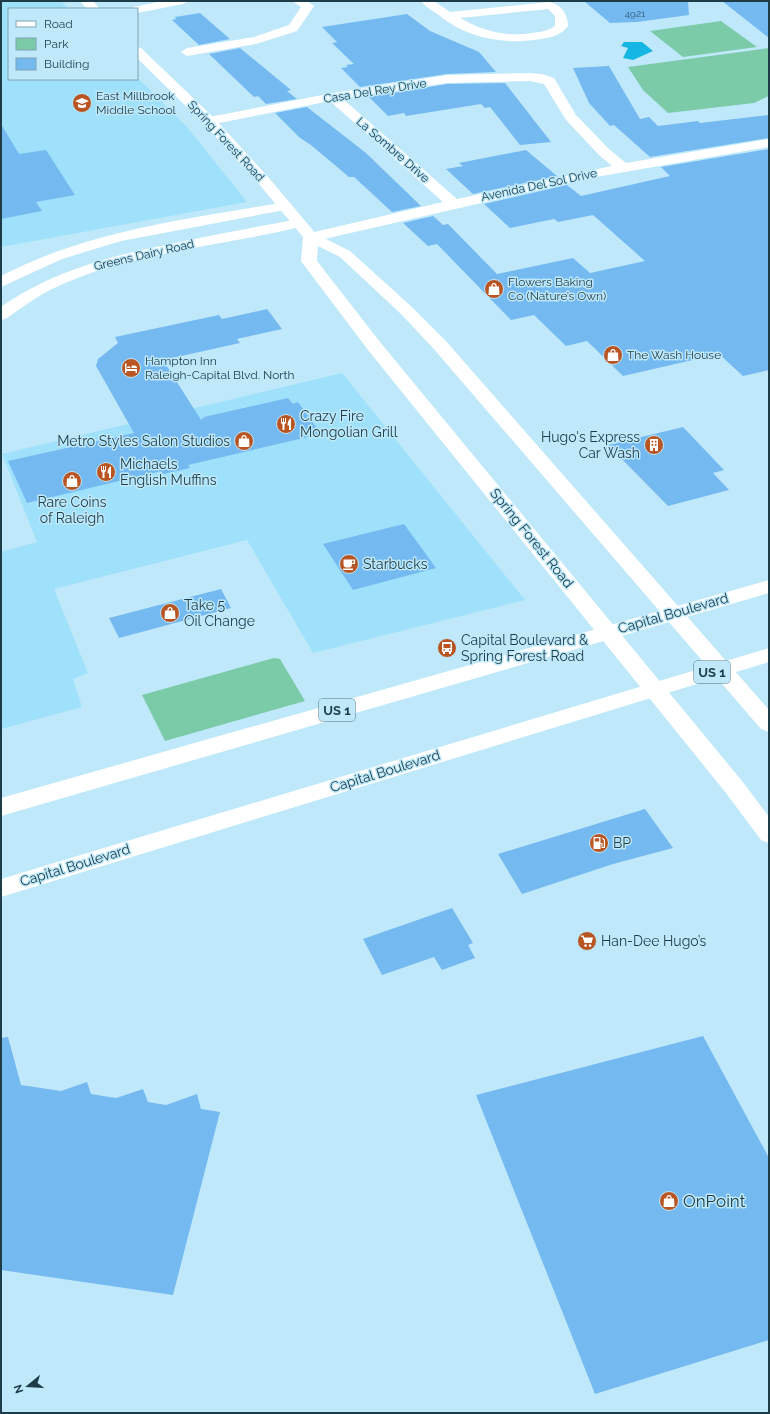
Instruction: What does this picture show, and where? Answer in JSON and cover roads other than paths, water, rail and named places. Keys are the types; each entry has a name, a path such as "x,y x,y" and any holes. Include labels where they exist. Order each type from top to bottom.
{"main road":[{"path":"138,9 183,1"},
{"path":"187,52 256,40 293,28 308,6 298,1"},
{"path":"427,1 447,16 476,32 502,38 522,38 552,33 562,26 563,20 557,9 549,5 447,16"},
{"name":"Spring Forest Road","path":"138,52 209,121 305,230 345,254 407,310 465,372 769,724"},
{"name":"Casa Del Rey Drive","path":"209,121 333,97 447,79 542,78 549,82 571,117 604,152 622,167"},
{"name":"La Sombre Drive","path":"333,97 454,203"},
{"name":"Avenida Del Sol Drive","path":"305,230 454,203 622,167 692,154 769,143"},
{"name":"Greens Dairy Road","path":"1,282 36,264 65,252 107,240 285,206"},
{"name":"Spring Forest Road","path":"305,230 309,261 374,346 734,787 769,834"},
{"name":"Greens Dairy Road","path":"1,315 45,285 98,264 130,256 305,230"},
{"name":"Capital Boulevard","path":"1,807 769,586"},
{"name":"Capital Boulevard","path":"1,888 769,655"}],"water":[{"path":"624,42 642,42 653,51 633,60 623,58 628,48 621,46"}],"place":[{"name":"East Millbrook Middle School","path":"82,103"},
{"name":"Flowers Baking Co (Nature’s Own)","path":"494,289"},
{"name":"The Wash House","path":"613,355"},
{"name":"Hampton Inn Raleigh-Capital Blvd. North","path":"131,368"},
{"name":"Crazy Fire Mongolian Grill","path":"286,424"},
{"name":"Metro Styles Salon Studios","path":"244,441"},
{"name":"Hugo's Express Car Wash","path":"654,445"},
{"name":"Michaels English Muffins","path":"106,472"},
{"name":"Rare Coins of Raleigh","path":"72,481"},
{"name":"Starbucks","path":"349,564"},
{"name":"Take 5 Oil Change","path":"170,613"},
{"name":"Capital Boulevard & Spring Forest Road","path":"447,648"},
{"name":"BP","path":"599,843"},
{"name":"Han-Dee Hugo’s","path":"587,941"},
{"name":"OnPoint","path":"669,1201"}]}
